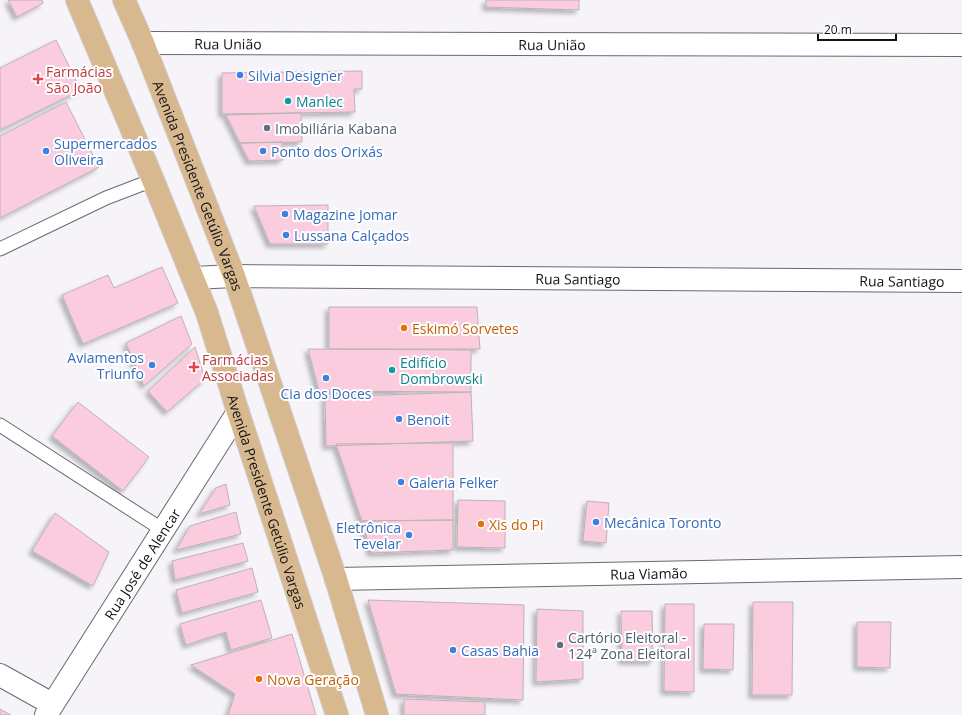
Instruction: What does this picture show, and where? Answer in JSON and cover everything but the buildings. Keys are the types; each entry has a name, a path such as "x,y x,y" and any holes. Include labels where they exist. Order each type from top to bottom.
{"main road":[{"name":"Avenida Presidente Getúlio Vargas","path":"77,0 207,313 337,715"},
{"name":"Avenida Presidente Getúlio Vargas","path":"124,0 143,43 234,276 336,579 377,715"}],"street":[{"name":"Rua União","path":"143,43 962,45"},
{"name":"Rua Santiago","path":"193,278 234,276 962,281"},
{"name":"Rua José de Alencar","path":"49,710 238,412"},
{"name":"Rua Viamão","path":"336,579 962,567"},
{"path":"0,675 49,710"}],"lane":[{"path":"0,249 106,198 153,180"},
{"path":"0,425 163,530"}],"place":[{"name":"Silvia Designer","path":"240,75"},
{"name":"Farmácias São João","path":"38,79"},
{"name":"Manlec","path":"288,101"},
{"name":"Imobiliária Kabana","path":"267,128"},
{"name":"Supermercados Oliveira","path":"46,151"},
{"name":"Ponto dos Orixás","path":"263,151"},
{"name":"Magazine Jomar","path":"285,214"},
{"name":"Lussana Calçados","path":"286,235"},
{"name":"Eskimó Sorvetes","path":"404,328"},
{"name":"Aviamentos Triunfo","path":"152,365"},
{"name":"Farmácias Associadas","path":"194,367"},
{"name":"Edifício Dombrowski","path":"392,370"},
{"name":"Cia dos Doces","path":"326,378"},
{"name":"Benoit","path":"399,419"},
{"name":"Galeria Felker","path":"401,482"},
{"name":"Mecânica Toronto","path":"596,522"},
{"name":"Xis do Pi","path":"481,524"},
{"name":"Eletrônica Tevelar","path":"409,535"},
{"name":"Cartório Eleitoral - 124ª Zona Eleitoral","path":"560,645"},
{"name":"Casas Bahia","path":"453,650"},
{"name":"Nova Geração","path":"259,679"}]}
